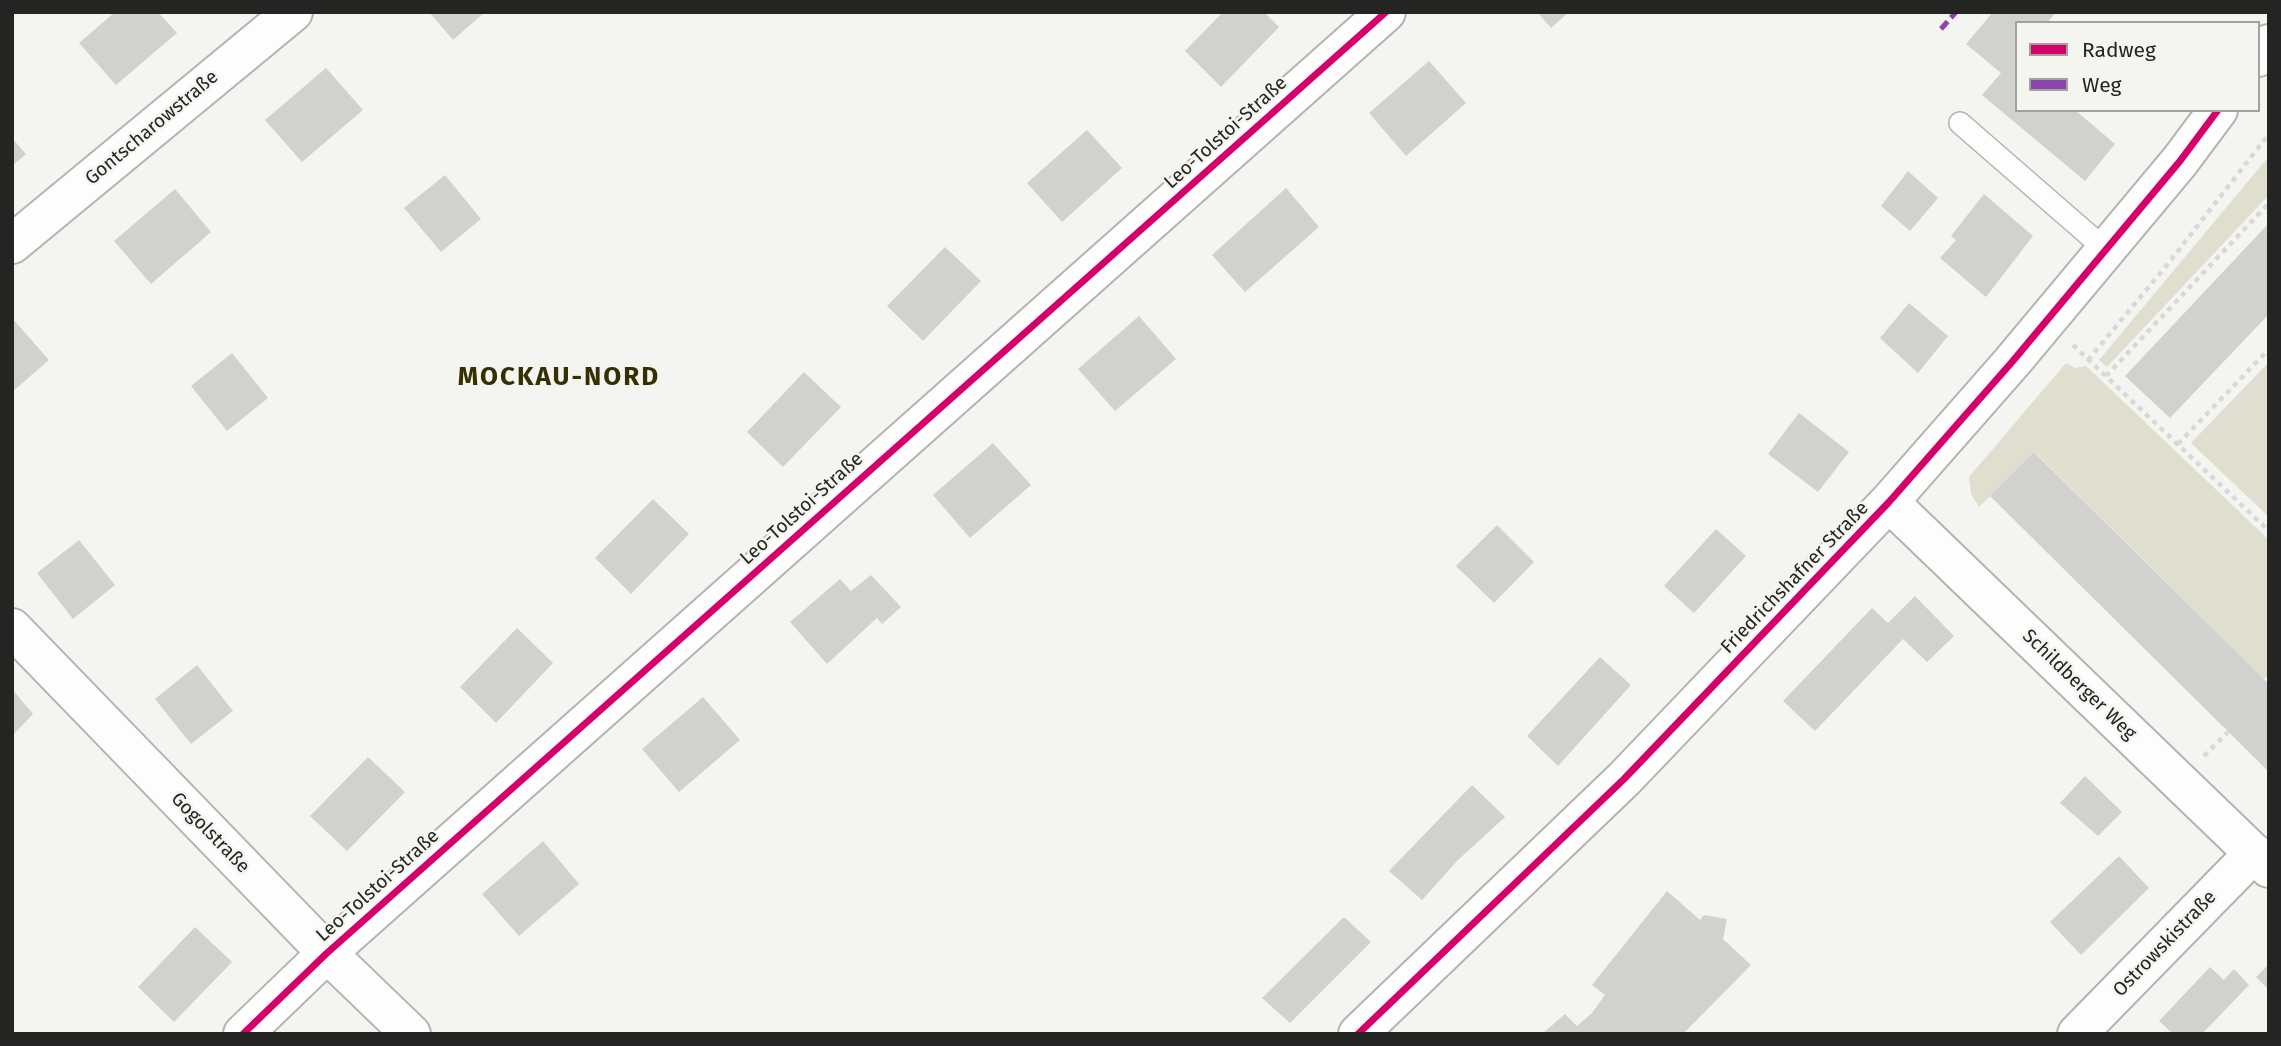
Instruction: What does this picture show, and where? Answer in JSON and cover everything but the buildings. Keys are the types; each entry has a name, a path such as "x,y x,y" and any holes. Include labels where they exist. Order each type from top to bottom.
{"street":[{"name":"Gontscharowstraße","path":"12,244 293,12"},
{"name":"Leo-Tolstoi-Straße","path":"243,1034 327,953 1385,12"},
{"name":"Friedrichshafner Straße","path":"1358,1034 1625,779 1889,502 2106,250 2180,161 2217,112"},
{"name":"Schildberger Weg","path":"1889,502 2261,861"},
{"name":"Gogolstraße","path":"12,628 327,953 411,1034"},
{"name":"Ostrowskistraße","path":"2077,1034 2261,861"}],"lane":[{"path":"1960,123 2106,250"}],"path":[{"path":"2088,360 2167,265 2269,134"},
{"path":"2106,376 2269,203"},
{"path":"2047,320 2269,531"},
{"path":"2178,444 2269,349"}],"shaded area":[{"path":"2269,156 2269,195 2107,367 2099,360"},
{"path":"2269,362 2269,517 2191,443"},
{"path":"2066,363 2075,368 2086,366 2269,540 2269,675 2264,679 2035,452 1979,507 1971,494 1969,477"}],"marked path":[{"path":"1941,29 1956,12"}],"cycle path":[{"path":"243,1034 327,953 1386,12"},
{"path":"1358,1034 1624,779 1889,502 2012,362 2180,161 2217,112"}],"district":[{"name":"MOCKAU-NORD","path":"559,378"}]}
